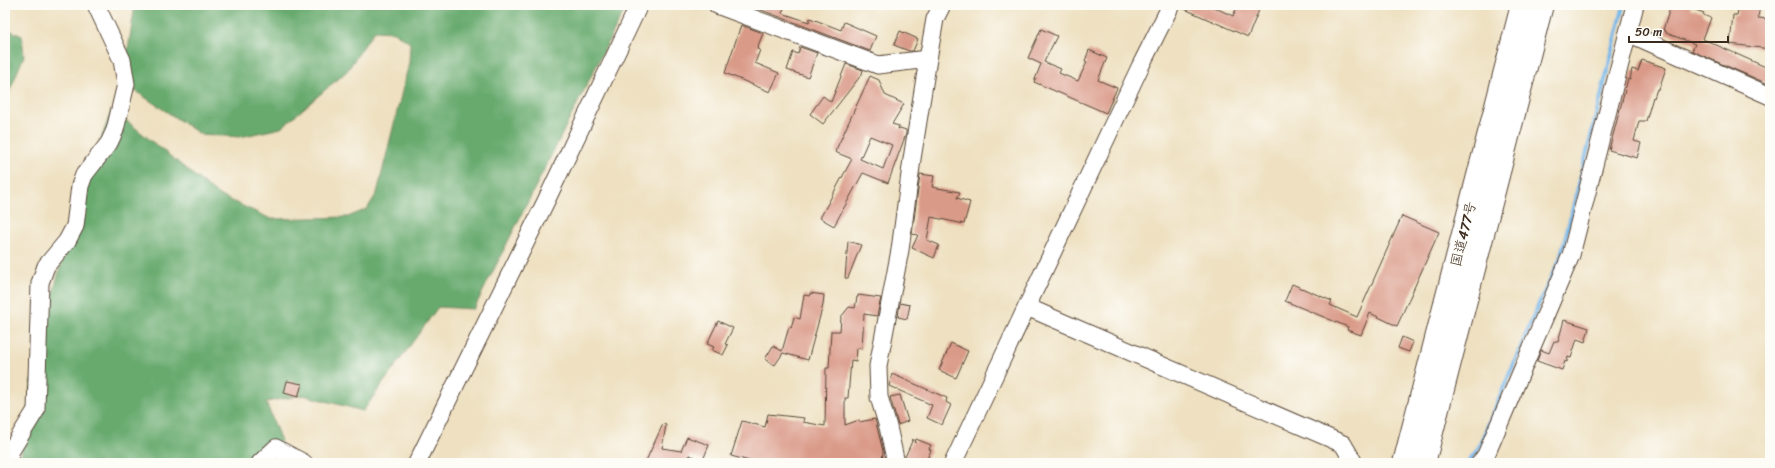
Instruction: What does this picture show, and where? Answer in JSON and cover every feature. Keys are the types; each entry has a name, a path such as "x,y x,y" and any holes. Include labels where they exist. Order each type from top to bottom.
{"highway":[{"name":"国道477号","path":"1404,463 1522,5"},
{"name":"国道477号","path":"1424,463 1542,5"}],"street":[{"path":"9,463 10,452 36,410 40,283 46,266 67,241 75,226 80,186 84,176 109,143 115,130 126,84 122,60 96,5"},
{"path":"416,463 546,201 639,5"},
{"path":"717,5 878,65 928,59"},
{"path":"896,463 879,397 878,366 900,250 912,159 928,59 936,19 942,5"},
{"path":"953,463 1171,5"},
{"path":"1480,463 1486,456 1572,255 1635,5"},
{"path":"1628,33 1770,96"},
{"path":"1027,307 1343,444 1354,463"},
{"path":"260,463 276,448 304,463"}],"green space":[{"path":"135,5 627,5 474,309 438,307 363,411 303,395 266,402 281,441 264,463 20,463 36,354 81,192 112,109 217,194 271,219 348,217 367,209 377,193 409,63 410,43 394,32 374,31 347,71 281,128 240,137 200,134 131,88 125,68"},
{"path":"5,28 22,36 24,56 5,102"}],"building":[{"path":"748,5 785,5 782,13 809,22 810,18 841,30 844,22 876,36 870,51"},
{"path":"1181,5 1209,5 1233,16 1238,5 1261,5 1248,37 1180,7"},
{"path":"1671,5 1691,5 1690,8 1704,13 1703,15 1711,18 1703,39 1770,69 1768,84 1692,51 1695,44 1666,33 1666,31 1663,30"},
{"path":"1739,5 1760,5 1758,18 1770,19 1770,49 1730,44 1733,15 1737,15"},
{"path":"741,25 763,33 757,49 760,50 755,63 779,73 770,92 725,73"},
{"path":"1041,29 1057,36 1044,62 1061,69 1059,73 1078,81 1087,62 1085,61 1089,50 1107,58 1098,80 1117,88 1106,113 1034,82 1041,64 1028,58"},
{"path":"900,31 918,39 913,51 909,51 894,45"},
{"path":"800,47 817,53 808,77 787,70 793,52 798,54"},
{"path":"1642,60 1666,68 1659,89 1657,89 1654,98 1653,97 1646,121 1639,121 1634,141 1641,143 1637,158 1609,150 1628,79 1630,80 1632,69 1638,71"},
{"path":"846,64 863,70 862,74 823,124 810,114 823,96 831,102"},
{"path":"870,76 879,80 885,95 904,104 892,124 899,126 898,129 900,128 906,130 906,134 888,183 863,173 834,226 820,218 852,159 835,152","holes":["870,136 892,145 883,169 860,159"]},
{"path":"920,174 934,176 932,187 960,192 957,198 970,202 964,224 931,217 927,240 939,245 934,258 912,248 918,235 912,234"},
{"path":"1402,216 1439,232 1397,326 1370,313 1361,335 1347,330 1348,327 1285,301 1292,284 1332,301 1330,305 1357,317"},
{"path":"848,241 861,245 848,278 845,278"},
{"path":"810,293 824,295 823,305 808,360 783,353 775,365 765,359 773,346 782,351 789,327 791,328 794,317 800,319 804,295 810,296"},
{"path":"858,295 881,298 877,316 864,314 862,349 857,348 856,361 851,360 848,398 845,398 845,425 859,420 859,422 875,419 883,451 882,463 757,463 731,456 742,421 765,427 768,414 804,418 803,422 825,426 826,368 829,368 831,331 840,331 841,317 849,307 855,308"},
{"path":"900,303 910,305 907,319 898,317"},
{"path":"1564,320 1589,328 1585,342 1577,339 1571,358 1568,357 1567,362 1565,361 1562,370 1537,361 1541,350 1549,353 1554,341 1558,342"},
{"path":"718,321 733,328 725,344 728,345 723,355 712,350 714,347 707,344"},
{"path":"1402,337 1413,342 1409,352 1398,348"},
{"path":"951,343 968,351 956,378 939,370"},
{"path":"892,374 947,398 946,402 951,405 942,425 927,418 932,405 889,386"},
{"path":"287,381 302,384 298,397 284,393"},
{"path":"900,395 908,421 898,425 890,397"},
{"path":"663,424 666,425 662,448 681,451 687,437 709,445 703,460 689,455 688,463 645,463"},
{"path":"913,439 915,443 916,439 931,445 929,449 931,450 925,463 906,463 905,457"}],"waterway":[{"path":"1468,463 1478,449 1540,301 1560,259 1624,5"}]}
